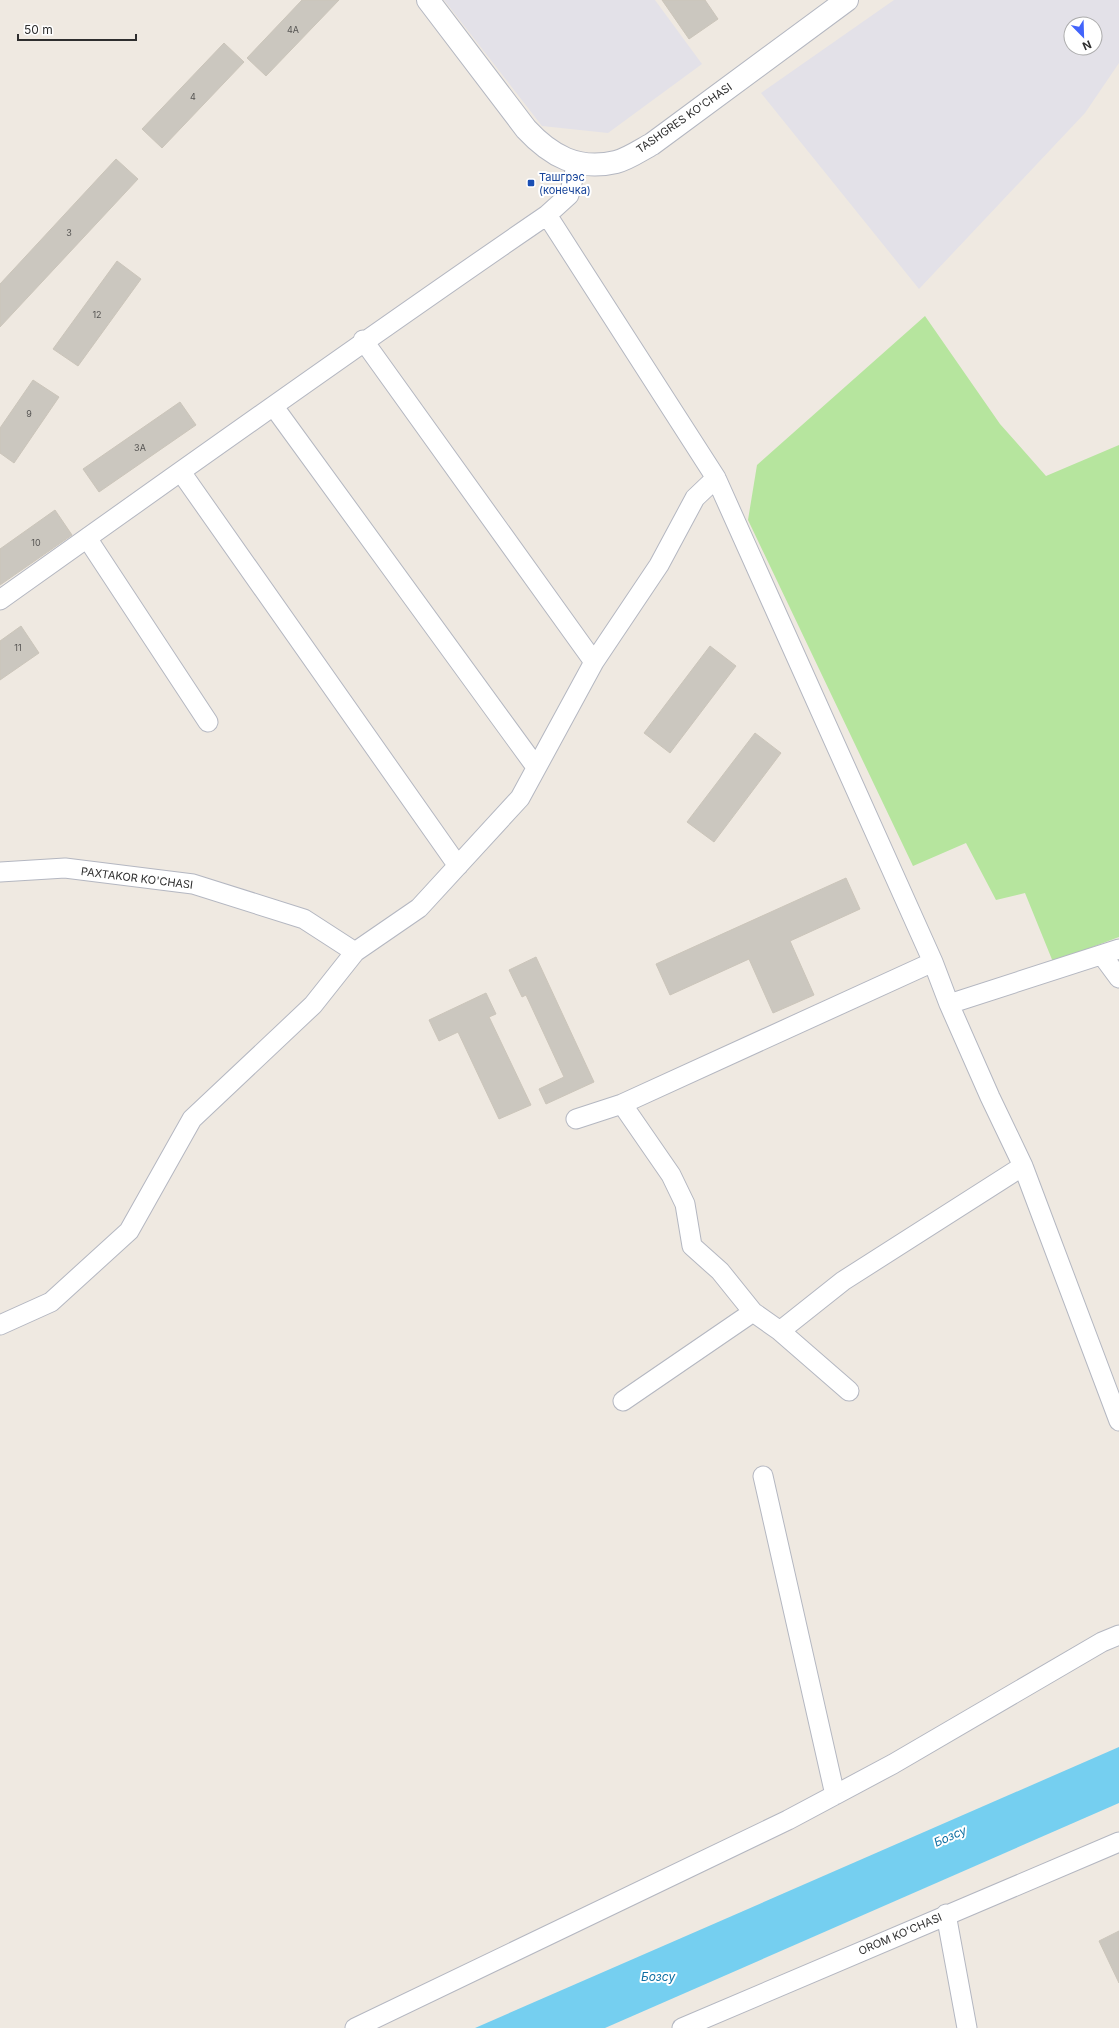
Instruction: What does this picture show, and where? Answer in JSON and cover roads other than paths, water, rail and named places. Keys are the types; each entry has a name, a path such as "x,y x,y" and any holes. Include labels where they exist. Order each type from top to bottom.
{"main road":[{"name":"TASHGRES KO'CHASI","path":"428,0 526,129 541,145 558,156 577,163 596,164 617,162 652,144 847,0"}],"street":[{"path":"0,600 274,407 364,340 546,215 569,195 577,163"},
{"path":"546,215 716,478 933,962 949,1004 990,1097 1023,1166 1119,1421"},
{"path":"364,340 594,662"},
{"path":"274,407 536,767"},
{"path":"181,472 458,866"},
{"path":"0,1325 51,1302 129,1231 192,1119 313,1005 355,952 419,908 520,798 594,662 659,565 696,498 716,478"},
{"path":"87,538 208,722"},
{"name":"PAXTAKOR KO'CHASI","path":"0,872 65,868 193,884 304,919 355,952"},
{"path":"949,1004 1111,952 1119,978"},
{"path":"576,1119 622,1104 933,962"},
{"path":"622,1104 671,1175 685,1204 692,1246 720,1271 753,1312 780,1331 849,1391"},
{"path":"780,1331 843,1280 1023,1166"},
{"path":"623,1401 753,1312"},
{"path":"763,1476 835,1795"},
{"path":"355,2028 788,1820 892,1764 1102,1642 1119,1635"},
{"name":"OROM KO'CHASI","path":"682,2028 946,1914 1119,1842"},
{"path":"946,1914 967,2028"}],"water":[{"name":"Бозсу","path":"1119,1747 1119,1803 605,2028 475,2028"}],"place":[{"name":"Ташгрэс (конечка)","path":"531,183"}]}
